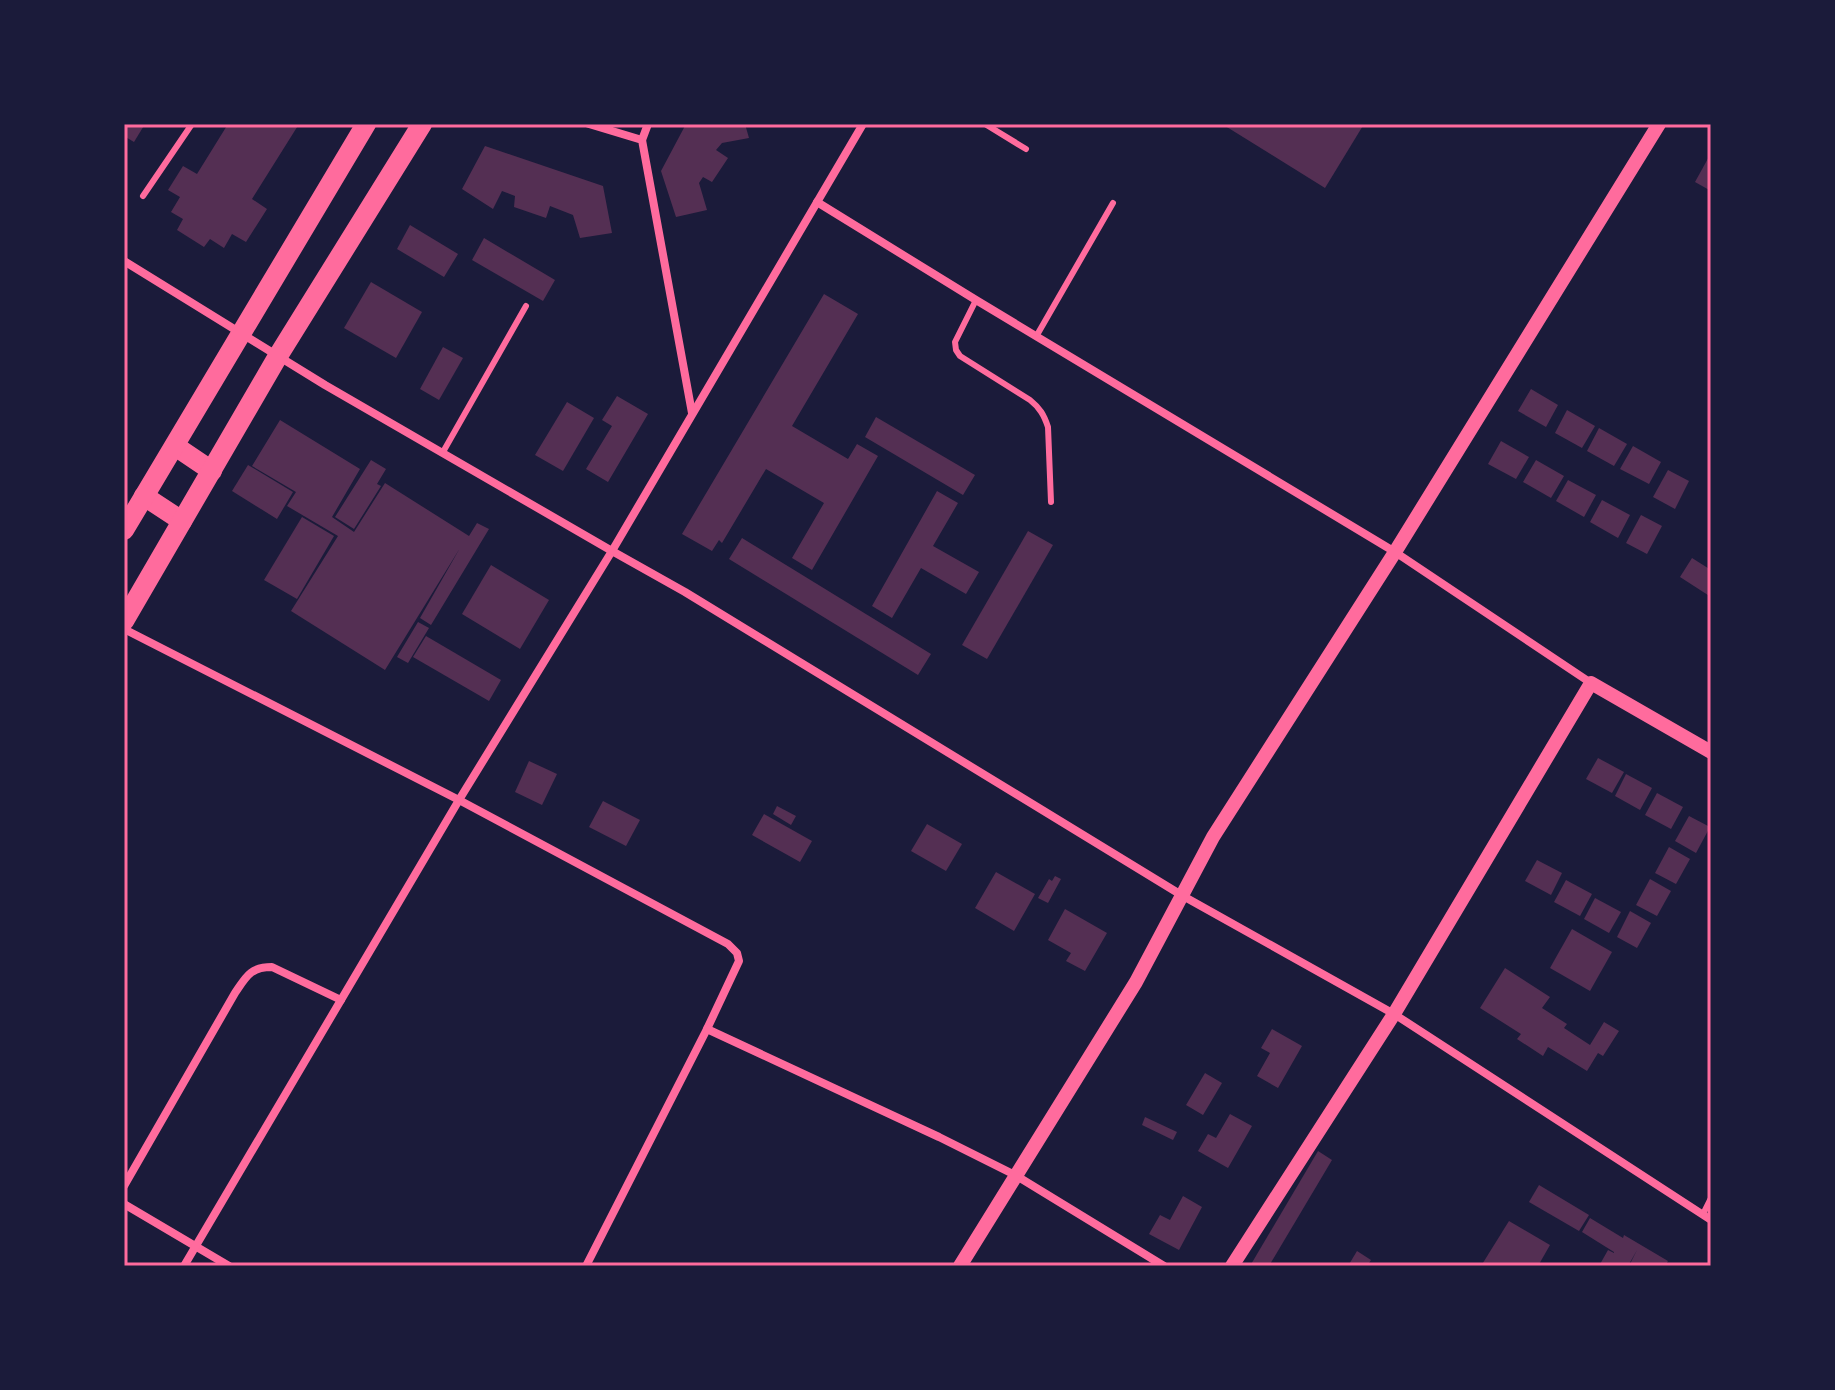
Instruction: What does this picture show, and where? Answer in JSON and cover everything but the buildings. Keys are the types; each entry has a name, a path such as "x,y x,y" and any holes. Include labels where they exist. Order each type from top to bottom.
{"main road":[{"path":"124,530 366,124"},
{"path":"124,621 278,356 422,124"},
{"path":"175,446 212,471"},
{"path":"144,496 182,521"}],"street":[{"path":"589,124 642,140"},
{"path":"648,124 642,140 692,413"},
{"path":"184,1266 459,800 612,551 863,124"},
{"path":"960,1266 1136,982 1213,837 1395,552 1659,124"},
{"path":"817,202 1395,552 1591,683 1711,752"},
{"path":"124,261 278,356 685,592 1183,896 1394,1014 1707,1217"},
{"path":"124,629 459,800 728,944 737,953 739,961 707,1029 586,1266"},
{"path":"1232,1266 1394,1014 1591,683"},
{"path":"124,1186 249,973 259,967 272,967 341,1000"},
{"path":"707,1029 1015,1175 1164,1266"},
{"path":"124,1204 229,1266"}],"lane":[{"path":"143,196 192,124"},
{"path":"985,124 1026,149"},
{"path":"1037,335 1113,203"},
{"path":"976,300 955,342 956,350 960,356 1039,407 1048,427 1051,502"},
{"path":"443,452 526,306"},
{"path":"1707,1217 1711,1198"}]}
